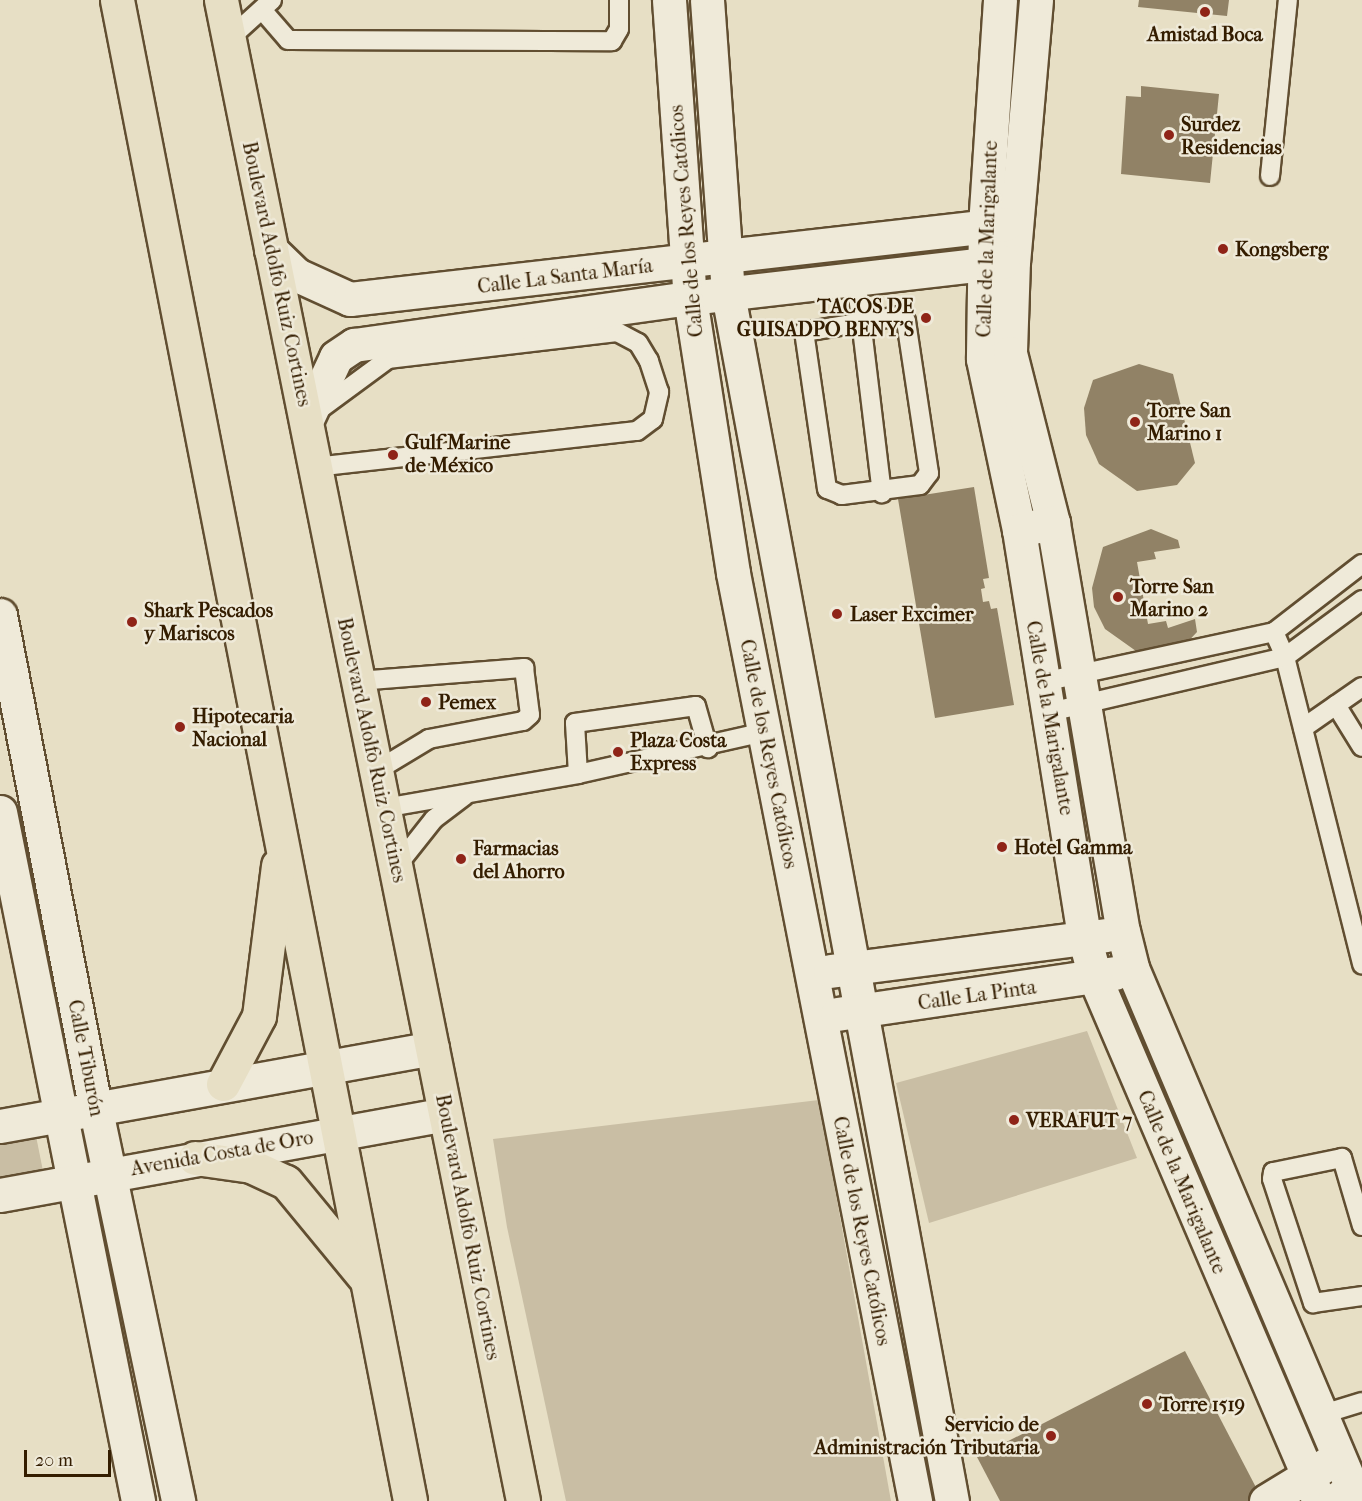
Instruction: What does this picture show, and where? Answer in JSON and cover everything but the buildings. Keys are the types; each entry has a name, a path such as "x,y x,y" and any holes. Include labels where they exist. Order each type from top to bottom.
{"main road":[{"path":"117,0 410,1501"},
{"name":"Boulevard Adolfo Ruiz Cortines","path":"221,0 523,1501"},
{"path":"223,1083 259,1016 281,840"},
{"path":"195,1158 251,1166 286,1182 365,1279"}],"street":[{"name":"Calle de los Reyes Católicos","path":"669,0 690,298 733,573 915,1501"},
{"name":"Calle de los Reyes Católicos","path":"707,0 723,256 728,294 858,1012 952,1501"},
{"name":"Calle de la Marigalante","path":"1000,0 985,226 998,262 1010,353 1053,523 1123,931 1132,968 1338,1457 1342,1495"},
{"name":"Calle de la Marigalante","path":"1036,0 1017,223 998,262 983,358 1019,530 1085,940 1095,978 1314,1489"},
{"name":"Calle La Santa María","path":"271,250 297,275 350,299 1017,223"},
{"name":"Calle La Santa María","path":"307,419 336,357 354,345 690,298 998,262"},
{"path":"514,282 520,321"},
{"path":"1019,530 1053,523"},
{"name":"Calle Tiburón","path":"0,615 95,1106 178,1501"},
{"name":"Calle Tiburón","path":"0,812 61,1114 72,1181 138,1501"},
{"name":"Calle La Pinta","path":"812,973 1085,940 1123,931"},
{"name":"Calle La Pinta","path":"820,1017 1095,978 1132,968"},
{"path":"0,1126 95,1106 432,1048"},
{"name":"Avenida Costa de Oro","path":"0,1196 109,1173 445,1114"},
{"path":"1266,1501 1314,1489 1338,1457"}],"lane":[{"path":"229,39 267,5 288,40 612,41 619,29 619,0"},
{"path":"1270,176 1288,0"},
{"path":"856,279 882,493"},
{"path":"900,316 906,321 929,473 920,485 882,493 842,495 827,489 804,332 900,316"},
{"path":"307,419 388,359 617,332 638,343 649,360 659,392 653,418 637,431 315,467"},
{"path":"1047,697 1082,690 1274,632 1362,564"},
{"path":"1047,697 1285,657 1362,600"},
{"path":"1274,632 1285,657 1360,938 1362,964"},
{"path":"358,681 524,668 530,715 523,721 429,739 376,771"},
{"path":"1303,728 1362,687"},
{"path":"1336,705 1362,747"},
{"path":"578,774 575,723 696,706 708,748"},
{"path":"384,808 578,774 708,748 764,732"},
{"path":"396,867 434,819 467,793"},
{"path":"1362,1226 1342,1158 1273,1172 1272,1179 1313,1303 1362,1296"},
{"path":"1320,1415 1362,1402"}],"shaded area":[{"name":"VERAFUT 7","path":"1087,1031 1137,1158 929,1223 896,1083"},
{"path":"819,1100 891,1501 566,1501 507,1227 493,1139"},
{"path":"35,1131 44,1176 0,1184 0,1138"}],"place":[{"name":"Amistad Boca","path":"1205,12"},
{"name":"Surdez Residencias","path":"1169,135"},
{"name":"Kongsberg","path":"1223,249"},
{"name":"TACOS DE GUISADPO BENY'S","path":"926,318"},
{"name":"Torre San Marino 1","path":"1135,422"},
{"name":"Gulf Marine de México","path":"393,455"},
{"name":"Torre San Marino 2","path":"1118,597"},
{"name":"Laser Excimer","path":"837,614"},
{"name":"Shark Pescados y Mariscos","path":"132,622"},
{"name":"Pemex","path":"426,702"},
{"name":"Hipotecaria Nacional","path":"180,727"},
{"name":"Plaza Costa Express","path":"618,752"},
{"name":"Hotel Gamma","path":"1002,847"},
{"name":"Farmacias del Ahorro","path":"461,859"},
{"name":"VERAFUT 7","path":"1014,1120"},
{"name":"Torre 1519","path":"1147,1404"},
{"name":"Servicio de Administración Tributaria","path":"1051,1436"}]}
